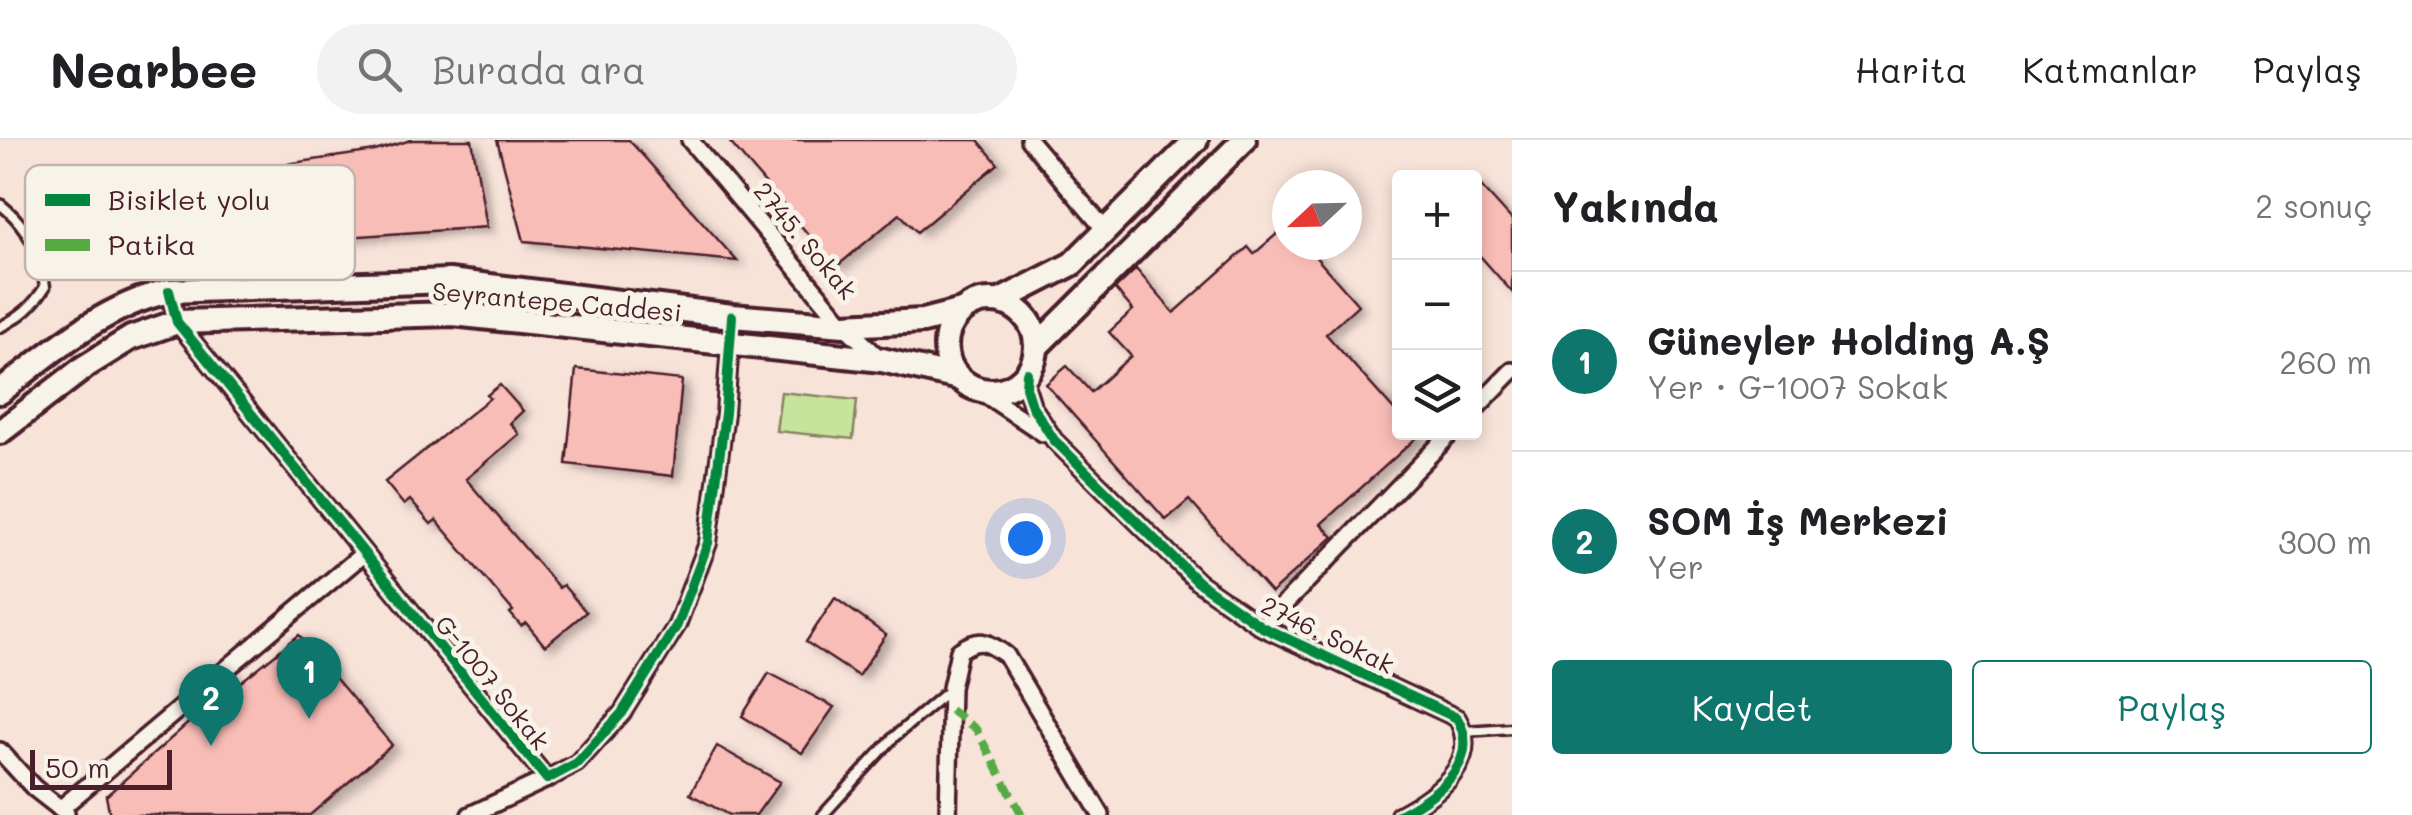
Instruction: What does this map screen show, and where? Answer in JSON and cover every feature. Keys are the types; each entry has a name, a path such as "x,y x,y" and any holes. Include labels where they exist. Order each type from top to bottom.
{"main road":[{"path":"1000,302 1072,264 1196,140"},
{"path":"1036,347 1026,318 1000,302 987,300 962,311 948,332 946,344 952,368 968,384 988,391 1010,387 1027,373 1036,347 1244,140"},
{"name":"Seyrantepe Caddesi","path":"0,392 60,344 106,315 140,298 169,291 449,281 732,316 844,325 922,321 962,311"},
{"name":"Seyrantepe Caddesi","path":"0,432 86,366 131,338 177,322 453,314 882,360 968,384"}],"street":[{"name":"2745. Sokak","path":"690,140 844,325 882,360"},
{"path":"1029,140 1106,231"},
{"name":"G-1007 Sokak","path":"169,291 177,322 548,779 577,763 622,713 677,625 708,543 732,316"},
{"path":"1027,373 1032,406 1054,440"},
{"path":"1482,403 1509,380"},
{"path":"968,384 1054,440"},
{"name":"2746. Sokak","path":"1054,440 1198,582 1262,628 1457,718 1465,732"},
{"path":"1262,628 1444,440"},
{"path":"0,751 64,812 363,554"},
{"path":"948,815 951,688 959,650 974,640 989,642 1006,655 1101,815"},
{"path":"1399,815 1443,785 1461,764 1465,732"},
{"path":"470,815 548,779"}],"lane":[{"path":"0,204 25,228"},
{"path":"0,327 33,305 45,287 44,280"},
{"path":"823,815 894,737 951,688"},
{"path":"1465,732 1512,728"}],"green space":[{"path":"781,392 857,400 853,439 776,431"}],"building":[{"path":"411,140 472,140 487,227 355,236 355,165 279,165 375,151"},
{"path":"497,140 629,140 737,261 524,241"},
{"path":"728,140 978,140 998,164 917,232 900,214 836,267"},
{"path":"1482,187 1512,220 1512,292 1482,258"},
{"path":"1272,238 1272,260 1318,260 1358,305 1326,334 1392,408 1392,440 1414,440 1321,524 1333,537 1271,593 1189,500 1166,520 1046,384 1067,366 1091,392 1131,356 1109,332 1133,310 1115,289 1136,269 1174,313 1248,247 1254,254"},
{"path":"576,369 682,380 673,476 566,464"},
{"path":"500,385 523,411 510,423 519,434 466,479 559,588 563,585 586,612 545,646 526,623 521,626 510,613 513,611 436,520 431,524 410,500 404,505 385,482 490,398 487,395"},
{"path":"835,598 886,635 858,676 806,642"},
{"path":"299,635 392,745 310,815 110,815 106,796 220,695 221,698"},
{"path":"769,673 834,707 802,753 742,716"},
{"path":"717,746 780,782 756,815 729,815 690,794"}],"marked path":[{"path":"950,710 976,729 1022,815"}],"cycle path":[{"path":"169,291 177,322 547,779 577,763 622,713 677,625 708,543 725,413 732,316"},
{"path":"1027,373 1026,387 1032,406 1054,440 1198,582 1262,627 1457,718 1463,734 1460,763 1440,788 1399,815"}],"place":[{"name":"Güneyler Holding A.Ş","path":"309,719"},
{"name":"SOM İş Merkezi","path":"211,746"}]}
